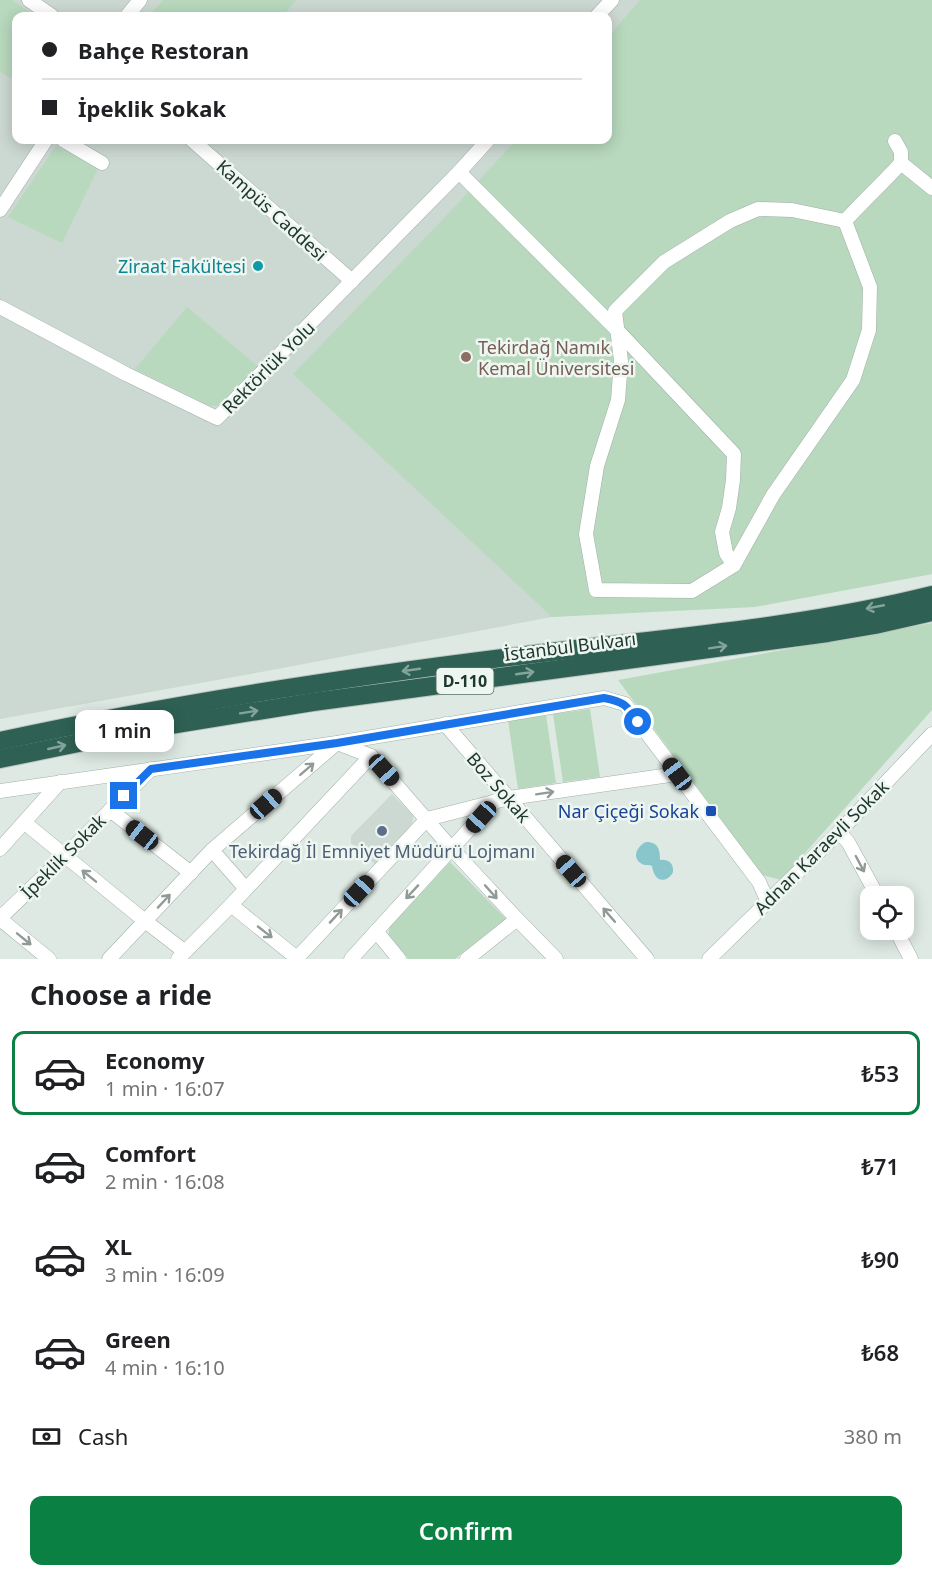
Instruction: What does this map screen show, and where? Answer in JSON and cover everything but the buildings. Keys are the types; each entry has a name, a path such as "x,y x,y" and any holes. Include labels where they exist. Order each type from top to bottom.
{"highway":[{"name":"İstanbul Bulvarı","path":"0,741 175,706 308,685 544,652 695,636 850,612 932,595"},
{"name":"İstanbul Bulvarı","path":"0,759 152,728 301,704 828,633 932,612"}],"street":[{"path":"29,0 46,12"},
{"path":"130,12 141,0"},
{"path":"601,12 612,0"},
{"path":"845,221 901,163 901,152 895,141"},
{"path":"0,210 43,144"},
{"path":"70,144 102,163"},
{"name":"Kampüs Caddesi","path":"197,144 352,281"},
{"name":"Rektörlük Yolu","path":"0,307 126,374 217,418 484,144"},
{"path":"901,163 932,188"},
{"path":"459,172 617,330 734,454 729,508 722,532 726,553 734,565"},
{"path":"758,209 792,210 845,221 870,287 869,330 853,380 773,495 734,565 692,591 596,590 586,534 597,466 618,400 621,361 615,311 664,262 730,221 758,209"},
{"path":"0,791 337,743 604,698 625,704 759,882 768,902"},
{"name":"Boz Sokak","path":"445,724 502,800 647,959"},
{"name":"Adnan Karaevli Sokak","path":"709,959 839,832 932,734"},
{"path":"337,743 371,756 452,849 556,959"},
{"path":"109,959 213,850 337,743"},
{"path":"24,823 145,921 181,955 371,756"},
{"name":"İpeklik Sokak","path":"0,919 151,769"},
{"path":"231,905 297,958 427,819 502,800 677,774"},
{"path":"0,849 60,782"},
{"path":"351,959 452,849 502,800"},
{"path":"110,810 191,873"},
{"path":"839,832 848,842 872,886"},
{"path":"213,850 246,889"},
{"path":"759,882 779,892"},
{"path":"0,919 49,959"},
{"path":"471,958 517,919"},
{"path":"376,931 399,959"},
{"path":"901,940 911,959"},
{"path":"722,946 729,959"}],"shaded area":[{"name":"Tekirdağ Namık Kemal Üniversitesi","path":"0,0 932,0 932,574 780,602 552,617 0,719"},
{"name":"Tekirdağ İl Emniyet Müdürü Lojmanı","path":"392,794 413,816 412,827 377,866 351,843 351,836"}],"green space":[{"path":"0,0 12,0 29,12 12,12 12,78 0,72"},
{"path":"163,0 296,0 286,12 152,12"},
{"path":"640,0 932,0 932,574 755,607 552,617 293,374 512,144 612,144 612,32"},
{"path":"56,146 99,166 62,243 8,217"},
{"path":"187,307 260,368 224,405 210,406 135,369"},
{"path":"932,623 932,710 781,880 762,875 618,680"},
{"path":"590,709 600,777 563,782 553,714"},
{"path":"546,715 556,783 518,789 508,720"},
{"path":"450,862 506,919 455,959 408,959 388,935 390,927"}],"water":[{"path":"646,842 658,847 660,860 666,860 671,864 672,875 662,880 657,878 652,866 643,865 637,859 636,852"}],"place":[{"name":"Ziraat Fakültesi","path":"258,266"},
{"name":"Tekirdağ Namık Kemal Üniversitesi","path":"466,357"},
{"name":"Nar Çiçeği Sokak","path":"711,811"},
{"name":"Tekirdağ İl Emniyet Müdürü Lojmanı","path":"382,831"}],"route":[{"path":"124,796 151,769 337,743 604,698 625,704 638,722"}]}
